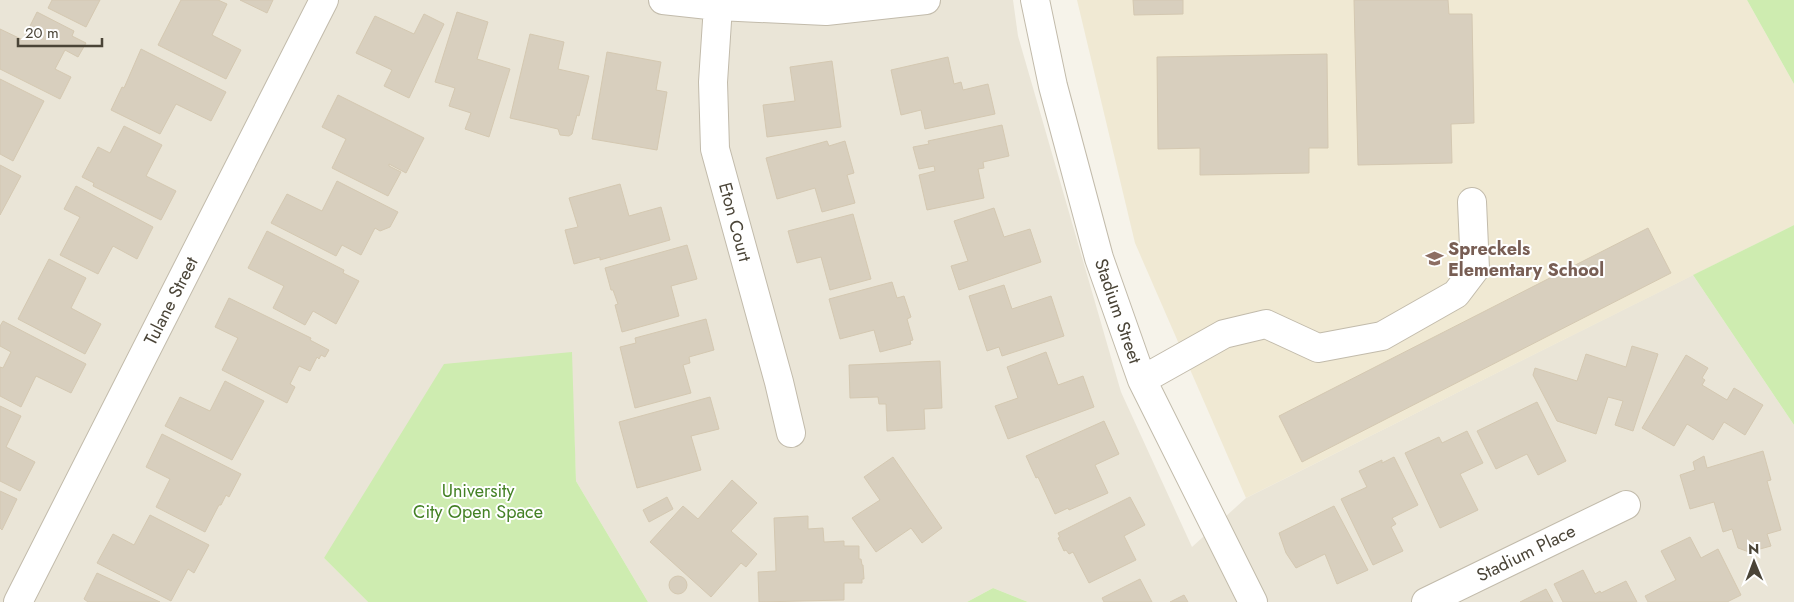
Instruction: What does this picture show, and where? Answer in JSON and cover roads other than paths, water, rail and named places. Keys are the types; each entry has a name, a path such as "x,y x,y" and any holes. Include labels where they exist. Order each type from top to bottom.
{"street":[{"name":"Tulane Street","path":"18,602 324,0"},
{"path":"663,0 718,6 826,11 926,0"},
{"name":"Stadium Street","path":"1035,0 1052,86 1099,258 1142,380 1253,602"},
{"name":"Eton Court","path":"718,6 713,82 715,149 779,382 791,433"},
{"path":"1142,380 1224,334 1266,324 1318,348 1382,336 1456,294 1475,270 1472,202"},
{"name":"Stadium Place","path":"1426,602 1626,504"}],"place":[{"name":"Spreckels Elementary School","path":"1434,259"}],"park label":[{"name":"University City Open Space","path":"478,501"}]}
